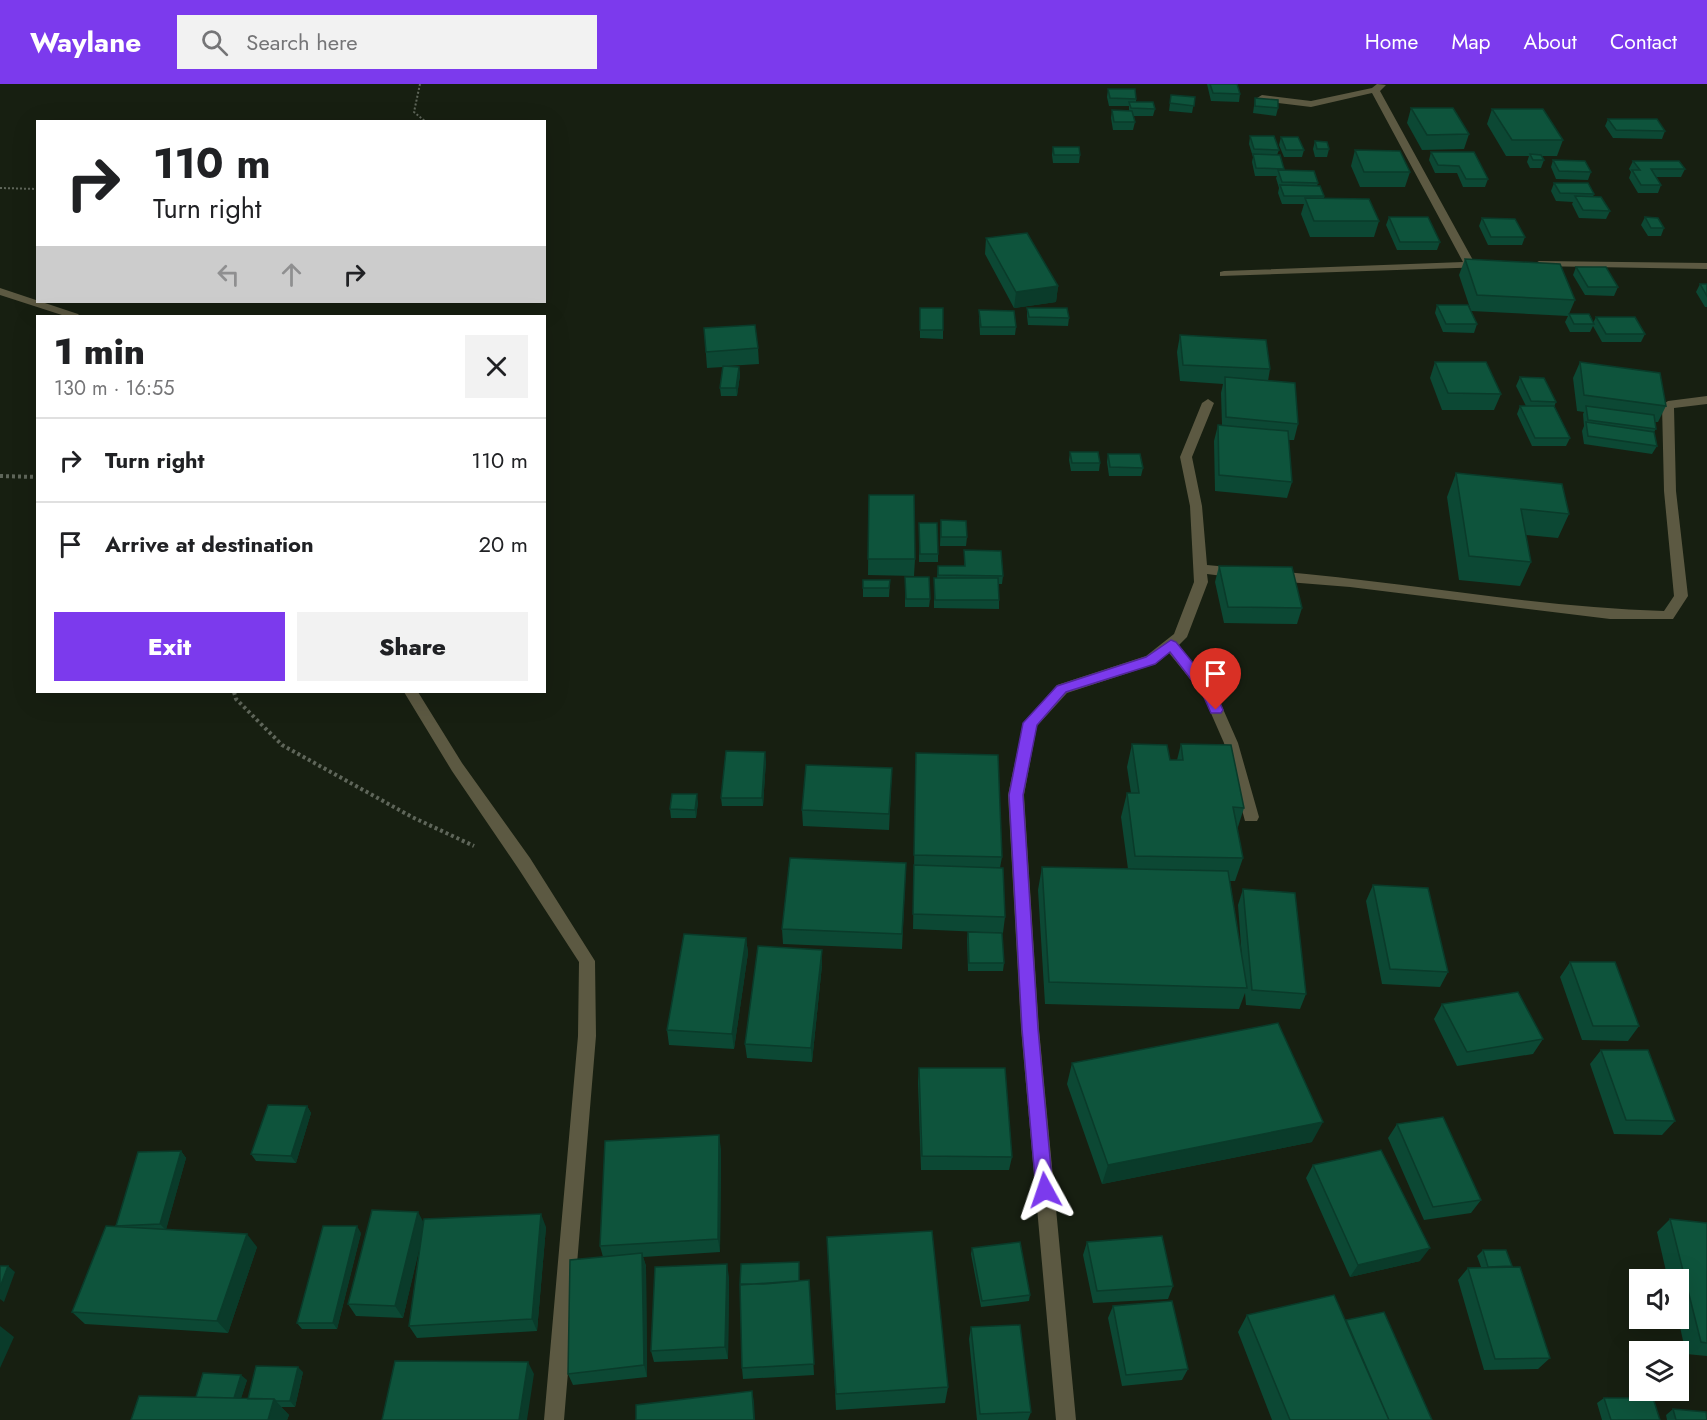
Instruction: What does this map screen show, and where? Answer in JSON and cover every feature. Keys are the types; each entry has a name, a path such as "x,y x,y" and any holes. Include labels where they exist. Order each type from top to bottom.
{"street":[{"path":"1262,98 1311,104 1378,87 1470,265"},
{"path":"1224,274 1493,264"},
{"path":"1528,264 1707,266"},
{"path":"0,291 71,315"},
{"path":"1200,569 1362,583 1610,614 1668,616 1681,596 1670,490 1668,405 1707,400"},
{"path":"1066,1420 1030,1029 1016,795 1030,723 1062,689 1151,660 1180,637 1201,582 1196,506 1186,458 1208,403"},
{"path":"1171,645 1209,693 1231,743 1251,817"},
{"path":"412,693 457,767 524,863 587,962 587,1036 554,1420"}],"path":[{"path":"420,84 414,112 424,120"},
{"path":"0,188 36,189"},
{"path":"0,476 36,477"},
{"path":"234,693 236,699 282,745 412,817 475,846 524,863"}],"building":[{"path":"1210,84 1237,84 1240,94 1213,93"},
{"path":"1108,89 1135,89 1136,99 1110,98"},
{"path":"1171,95 1195,97 1194,106 1170,103"},
{"path":"1255,98 1278,100 1278,108 1255,106"},
{"path":"1129,102 1153,102 1155,109 1131,108"},
{"path":"1411,108 1453,108 1469,134 1427,135"},
{"path":"1492,109 1543,109 1563,140 1512,140"},
{"path":"1112,110 1132,111 1135,122 1114,122"},
{"path":"1608,119 1657,119 1665,131 1616,130"},
{"path":"1250,136 1274,136 1279,150 1254,149"},
{"path":"1281,137 1298,137 1304,150 1286,150"},
{"path":"1315,141 1327,142 1329,149 1317,149"},
{"path":"1053,147 1079,147 1080,155 1054,155"},
{"path":"1355,150 1400,151 1410,172 1364,172"},
{"path":"1431,152 1474,152 1488,179 1466,179 1459,166 1438,165"},
{"path":"1253,154 1280,155 1284,169 1256,168"},
{"path":"1530,154 1541,155 1544,160 1533,160"},
{"path":"1553,160 1585,161 1591,172 1559,171"},
{"path":"1633,161 1679,161 1685,169 1651,169 1661,185 1641,185 1632,170 1640,170"},
{"path":"1278,170 1314,171 1318,183 1282,182"},
{"path":"1554,183 1588,183 1594,194 1560,193"},
{"path":"1280,185 1320,186 1324,196 1284,196"},
{"path":"1575,196 1601,197 1610,211 1583,210"},
{"path":"1305,198 1369,199 1379,221 1314,221"},
{"path":"1389,217 1428,217 1440,242 1400,242"},
{"path":"1645,217 1658,218 1664,228 1651,228"},
{"path":"1482,218 1515,219 1525,237 1491,237"},
{"path":"1027,233 1058,286 1016,292 986,238"},
{"path":"1465,259 1560,264 1575,300 1477,295"},
{"path":"1576,267 1606,267 1618,287 1588,287"},
{"path":"1700,284 1707,284 1707,296"},
{"path":"1437,305 1468,305 1477,324 1446,324"},
{"path":"920,308 943,308 943,330 920,330"},
{"path":"1027,308 1067,308 1069,318 1029,317"},
{"path":"979,310 1014,311 1016,327 981,327"},
{"path":"1569,314 1589,314 1594,324 1574,324"},
{"path":"1596,317 1635,317 1645,334 1606,334"},
{"path":"755,325 758,348 706,352 704,328"},
{"path":"1180,335 1266,340 1270,369 1183,365"},
{"path":"1435,362 1486,362 1501,394 1448,393"},
{"path":"1580,362 1660,373 1666,406 1584,395"},
{"path":"723,366 739,367 736,388 720,388"},
{"path":"1225,377 1295,383 1298,424 1226,417"},
{"path":"1520,377 1544,378 1556,402 1531,401"},
{"path":"1520,406 1554,406 1570,438 1535,438"},
{"path":"1586,406 1654,415 1656,429 1588,420"},
{"path":"1586,422 1654,432 1657,446 1588,436"},
{"path":"1218,425 1288,431 1292,482 1219,475"},
{"path":"1070,452 1098,452 1100,463 1072,463"},
{"path":"1108,454 1140,454 1143,468 1110,467"},
{"path":"1456,473 1562,484 1569,514 1521,509 1531,562 1469,556"},
{"path":"869,495 914,495 915,559 868,559"},
{"path":"941,520 966,521 967,537 941,537"},
{"path":"919,523 937,523 938,554 920,554"},
{"path":"964,550 1001,551 1003,576 938,575 938,566 965,566"},
{"path":"1219,566 1292,567 1302,608 1228,607"},
{"path":"905,577 929,577 930,599 906,599"},
{"path":"934,578 998,578 999,600 935,600"},
{"path":"863,580 890,580 889,588 863,588"},
{"path":"1132,744 1167,745 1170,760 1183,760 1181,744 1231,745 1244,808 1233,807 1243,858 1135,856 1127,793 1139,793"},
{"path":"726,751 765,752 762,798 721,798"},
{"path":"916,753 998,755 1002,857 914,855"},
{"path":"806,765 892,768 889,814 802,810"},
{"path":"672,794 697,794 695,810 670,809"},
{"path":"790,858 906,863 902,934 782,929"},
{"path":"914,865 1003,868 1005,917 913,914"},
{"path":"1042,867 1228,871 1247,988 1049,982"},
{"path":"1373,885 1428,888 1448,972 1390,969"},
{"path":"1243,889 1295,893 1306,994 1252,990"},
{"path":"968,932 1002,933 1004,963 969,963"},
{"path":"684,934 746,938 732,1034 667,1030"},
{"path":"758,946 822,950 811,1048 745,1044"},
{"path":"1570,962 1615,962 1639,1026 1593,1026"},
{"path":"1518,992 1543,1039 1467,1052 1442,1004"},
{"path":"1278,1023 1323,1122 1108,1165 1072,1063"},
{"path":"1601,1050 1648,1050 1675,1121 1626,1120"},
{"path":"919,1068 1005,1068 1012,1157 922,1156"},
{"path":"268,1105 307,1106 291,1156 251,1154"},
{"path":"1443,1117 1481,1200 1433,1207 1397,1124"},
{"path":"719,1135 718,1239 600,1246 605,1141"},
{"path":"1381,1150 1430,1248 1358,1265 1313,1165"},
{"path":"181,1151 160,1224 116,1226 138,1152"},
{"path":"372,1210 418,1212 395,1306 348,1304"},
{"path":"541,1214 532,1319 409,1326 424,1219"},
{"path":"1670,1219 1707,1223 1707,1343 1701,1342 1689,1294 1689,1269 1683,1269"},
{"path":"106,1226 247,1234 217,1321 72,1312"},
{"path":"323,1226 357,1226 333,1323 297,1323"},
{"path":"932,1231 948,1387 836,1394 827,1237"},
{"path":"1162,1236 1173,1286 1097,1291 1087,1242"},
{"path":"1020,1242 1030,1295 982,1301 972,1248"},
{"path":"1483,1250 1506,1250 1512,1266 1488,1267"},
{"path":"642,1253 644,1365 568,1374 570,1260"},
{"path":"799,1262 799,1281 740,1284 741,1264"},
{"path":"727,1264 725,1347 651,1351 655,1267"},
{"path":"0,1266 8,1266 0,1287"},
{"path":"1520,1267 1550,1358 1495,1359 1468,1268"},
{"path":"809,1280 814,1364 742,1368 740,1285"},
{"path":"1334,1295 1389,1420 1290,1420 1247,1315"},
{"path":"1172,1301 1188,1369 1126,1375 1113,1306"},
{"path":"1384,1312 1432,1420 1389,1420 1346,1320"},
{"path":"1020,1325 1031,1412 980,1414 971,1327"},
{"path":"395,1361 528,1362 519,1420 382,1420"},
{"path":"256,1366 298,1367 290,1401 248,1399"},
{"path":"203,1373 241,1375 234,1398 196,1397"},
{"path":"752,1391 754,1420 636,1420 636,1405"},
{"path":"139,1396 274,1399 268,1420 131,1420"},
{"path":"1604,1398 1654,1401 1660,1420 1611,1420"},
{"path":"1673,1409 1706,1412 1707,1420 1676,1420"}],"route":[{"path":"1045,1190 1030,1029 1016,795 1030,723 1062,689 1151,660 1171,645 1209,693 1216,710"}]}
